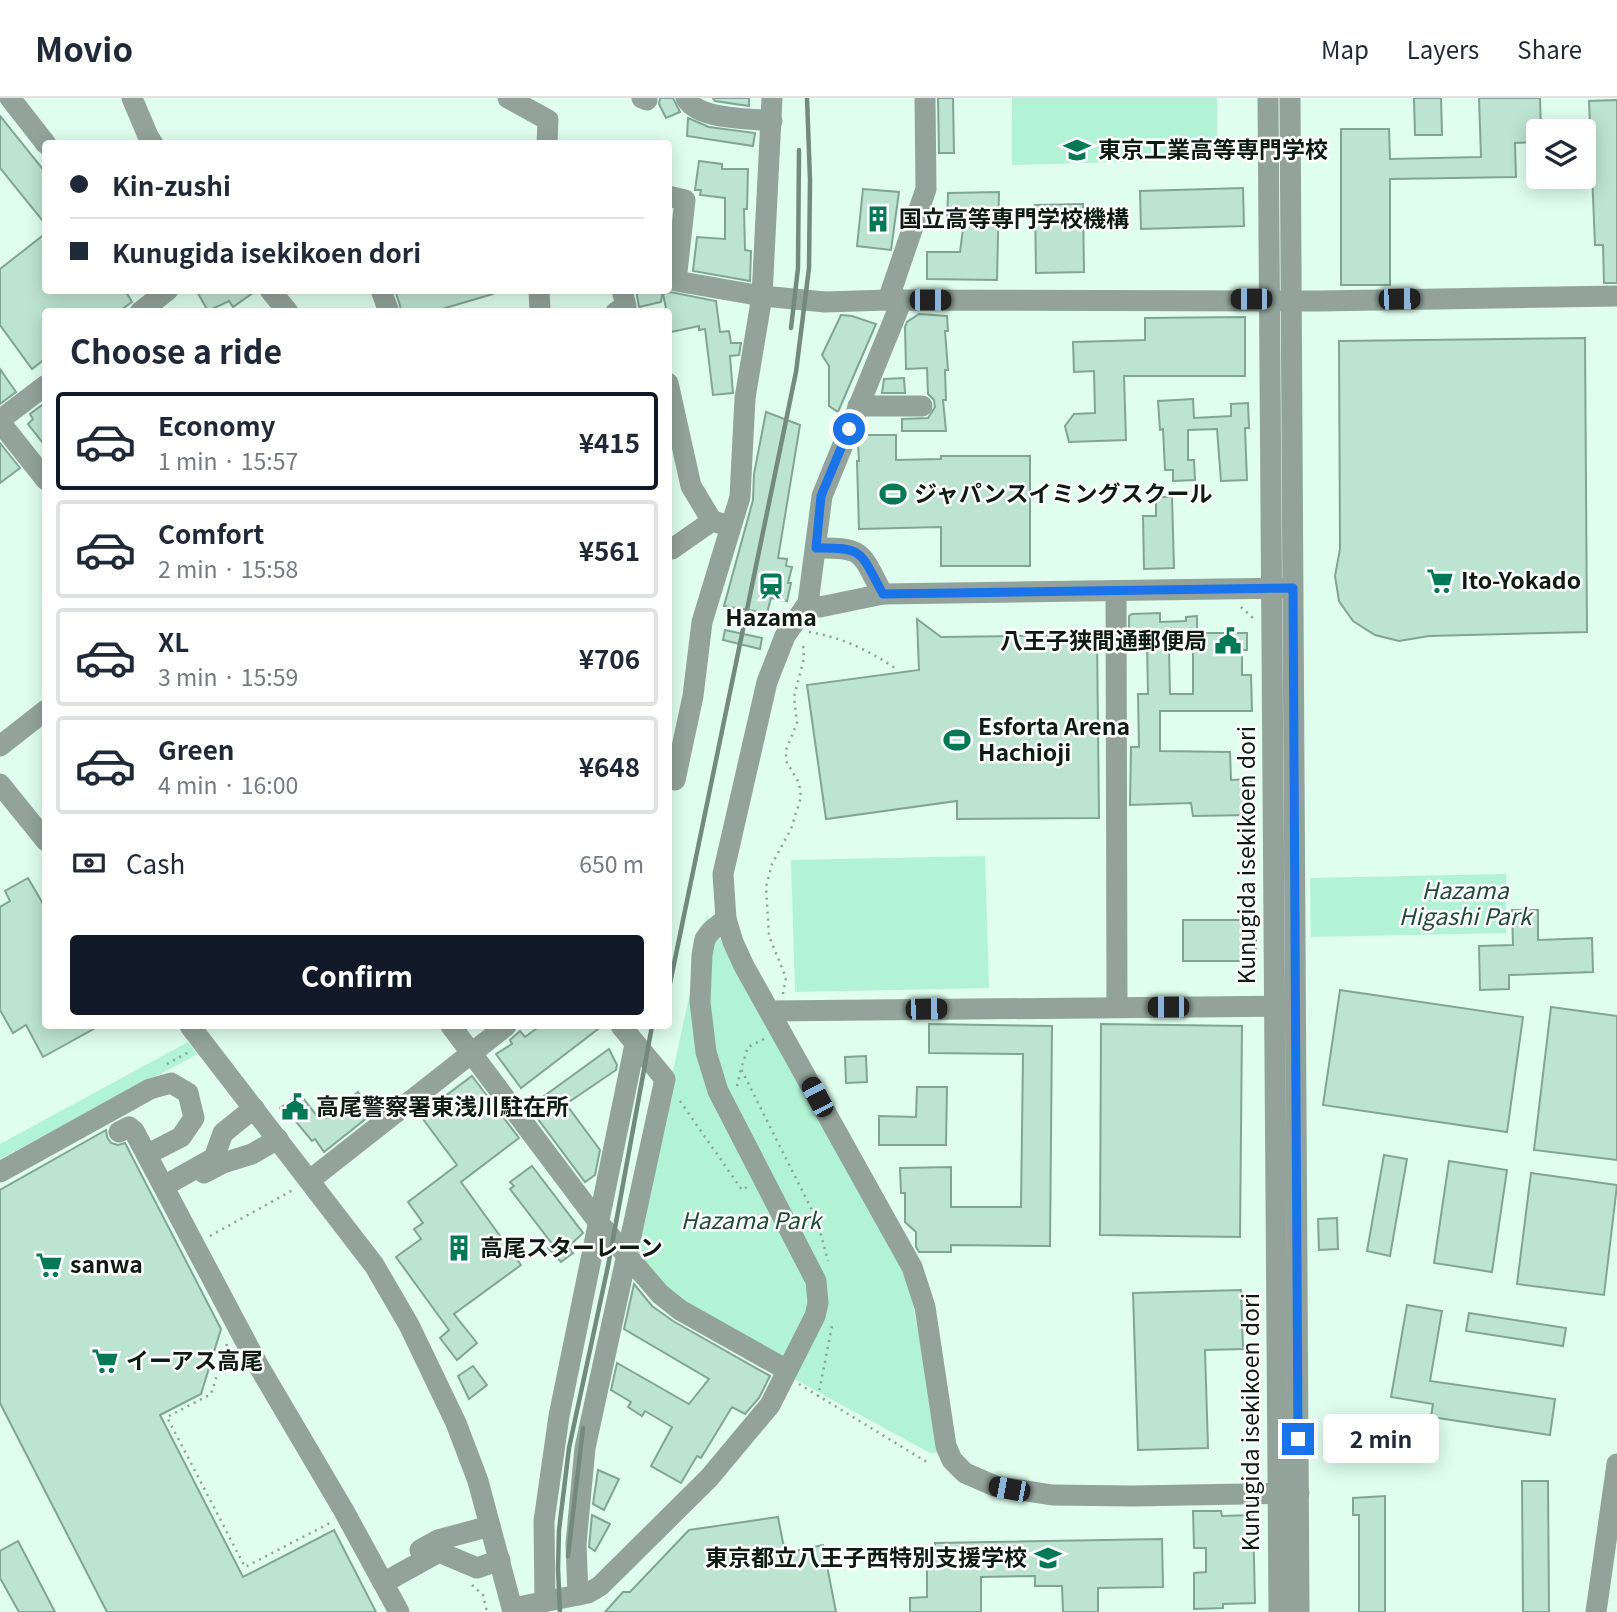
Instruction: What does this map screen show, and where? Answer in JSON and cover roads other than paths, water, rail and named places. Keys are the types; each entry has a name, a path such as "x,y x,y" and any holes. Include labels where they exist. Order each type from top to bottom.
{"street":[{"path":"10,98 43,140"},
{"path":"131,98 150,140"},
{"path":"508,98 548,120 547,140"},
{"path":"686,98 700,113 772,121"},
{"path":"672,550 721,523 740,497 746,398 769,297 772,98"},
{"path":"925,98 926,189 895,300 858,406 821,496 808,603 785,636 766,682 724,862 726,919 738,954 776,1004 912,1267 925,1307 940,1420 952,1461 965,1473 995,1486 1052,1495 1288,1493"},
{"name":"Kunugida isekikoen dori","path":"1268,98 1269,299 1282,588 1288,1493 1279,1612"},
{"name":"Kunugida isekikoen dori","path":"1282,588 1291,300 1290,98"},
{"path":"672,197 685,200 676,281 769,297 825,302 1617,296"},
{"path":"273,294 285,308"},
{"path":"147,308 166,297"},
{"path":"42,388 0,421 42,475"},
{"path":"672,401 691,486 721,523 702,622 693,696 675,780"},
{"path":"858,406 922,406"},
{"path":"816,548 847,548 858,553 883,594"},
{"path":"808,603 820,607 883,594 1282,588"},
{"path":"1116,591 1117,1007"},
{"path":"0,746 42,713"},
{"path":"0,784 42,836"},
{"path":"192,1029 278,1139 304,1183 374,1265 409,1325 456,1423 478,1481 513,1610 578,1595 600,1586 709,1478 770,1405 815,1316 818,1303 816,1281 718,1091 706,1052 700,1002 702,955 705,939 726,919"},
{"path":"776,1004 1285,1006"},
{"path":"453,1029 600,1223 660,1294 680,1310 787,1370"},
{"path":"304,1183 502,1029"},
{"path":"578,1595 576,1544 585,1448 665,1079 623,1029"},
{"path":"545,1601 544,1521 555,1443 635,1044"},
{"path":"0,1172 150,1090 171,1083 188,1093 194,1118 180,1137 148,1154"},
{"path":"167,1189 214,1158 223,1133 254,1108"},
{"path":"119,1132 129,1127 134,1130 258,1365 344,1511 399,1612"},
{"path":"167,1189 223,1163 252,1154 278,1139"},
{"path":"1596,1612 1617,1464"},
{"name":"Kunugida isekikoen dori","path":"1288,1493 1299,1612"},
{"path":"380,1578 438,1540 491,1527"},
{"path":"380,1578 439,1552 477,1567 500,1560"}],"railway":[{"path":"672,974 796,372 809,268 807,98"},
{"path":"791,328 798,268 799,150"},
{"path":"560,1612 559,1530 569,1448 608,1266 651,1029"},
{"path":"568,1556 583,1428"}],"place":[{"name":"東京工業高等専門学校","path":"1077,150"},
{"name":"国立高等専門学校機構","path":"878,219"},
{"name":"ジャパンスイミングスクール","path":"893,494"},
{"name":"Ito-Yokado","path":"1440,581"},
{"name":"Hazama","path":"771,586"},
{"name":"八王子狭間通郵便局","path":"1228,641"},
{"name":"Esforta Arena Hachioji","path":"957,740"},
{"name":"高尾警察署東浅川駐在所","path":"295,1107"},
{"name":"高尾スターレーン","path":"459,1248"},
{"name":"sanwa","path":"49,1265"},
{"name":"イーアス高尾","path":"105,1361"},
{"name":"東京都立八王子西特別支援学校","path":"1048,1558"}],"park label":[{"name":"Hazama Higashi Park","path":"1465,904"},
{"name":"Hazama Park","path":"751,1221"}]}
